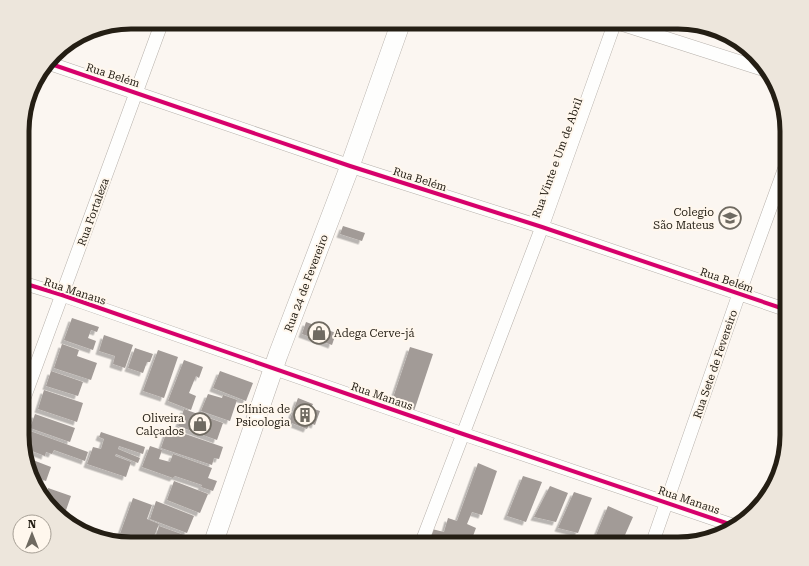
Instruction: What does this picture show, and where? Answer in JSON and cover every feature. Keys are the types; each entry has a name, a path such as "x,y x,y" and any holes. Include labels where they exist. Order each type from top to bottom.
{"main road":[{"name":"Rua 24 de Fevereiro","path":"214,537 274,368 350,166 399,29"}],"street":[{"name":"Rua Fortaleza","path":"29,385 159,29"},
{"name":"Rua Vinte e Um de Abril","path":"424,537 542,227 613,29"},
{"path":"637,29 758,68"},
{"name":"Rua Belém","path":"54,65 350,166 542,227 780,308"},
{"name":"Rua Sete de Fevereiro","path":"654,537 780,181"},
{"name":"Rua Manaus","path":"29,285 729,524"}],"building":[{"path":"343,226 365,233 362,241 340,234"},
{"path":"72,318 99,327 97,332 91,330 88,338 96,341 93,350 64,340"},
{"name":"Adega Cerve-já","path":"306,322 336,333 332,345 302,334"},
{"path":"104,335 133,345 125,368 113,364 115,356 99,351"},
{"path":"62,344 79,350 77,356 97,363 91,380 54,368"},
{"path":"410,347 433,354 414,411 391,404"},
{"path":"135,348 153,354 150,362 147,362 143,373 128,368"},
{"path":"158,350 178,357 164,398 143,391"},
{"path":"184,360 203,367 199,378 196,376 189,393 196,396 191,410 168,401"},
{"path":"51,371 83,382 78,396 46,386"},
{"path":"220,371 253,383 246,401 213,388"},
{"path":"44,390 83,403 77,422 38,409"},
{"path":"208,394 222,398 223,395 237,400 230,421 201,411"},
{"name":"Clínica de Psicologia","path":"298,398 313,404 311,408 320,411 315,425 310,423 307,429 289,422"},
{"name":"Oliveira Calçados","path":"184,409 223,423 217,440 178,426"},
{"path":"35,414 75,428 70,442 30,428"},
{"path":"168,428 223,447 219,459 214,458 212,465 161,448"},
{"path":"30,431 88,452 85,461 54,450 52,454 46,452 45,456 30,450"},
{"path":"101,432 145,447 143,454 119,446 118,449 140,458 138,463 116,454 115,456 131,462 126,477 87,464 93,447 101,449 104,439 99,437"},
{"path":"150,446 162,450 159,459 170,462 173,454 212,468 208,478 217,481 213,491 201,487 202,485 175,476 173,478 142,467"},
{"path":"32,460 51,467 46,481 39,479"},
{"path":"478,463 497,471 482,515 472,512 467,524 476,528 473,537 428,537 432,529 444,532 448,518 457,521"},
{"path":"523,476 542,482 526,522 507,516"},
{"path":"174,481 208,494 200,513 167,500"},
{"path":"550,486 568,493 556,522 534,517"},
{"path":"48,488 71,496 65,513 54,502 47,492"},
{"path":"574,492 592,498 578,533 558,528"},
{"path":"133,498 152,505 147,519 159,524 154,537 128,537 120,534"},
{"path":"156,501 194,516 187,533 150,519"},
{"path":"608,506 633,517 624,537 595,537"},
{"path":"159,526 189,537 155,537"}],"cycle path":[{"path":"54,65 350,166 542,227 780,308"},
{"path":"29,285 728,524"}],"place":[{"name":"Colegio São Mateus","path":"730,218"},
{"name":"Adega Cerve-já","path":"319,333"},
{"name":"Clínica de Psicologia","path":"305,415"},
{"name":"Oliveira Calçados","path":"200,424"}]}
